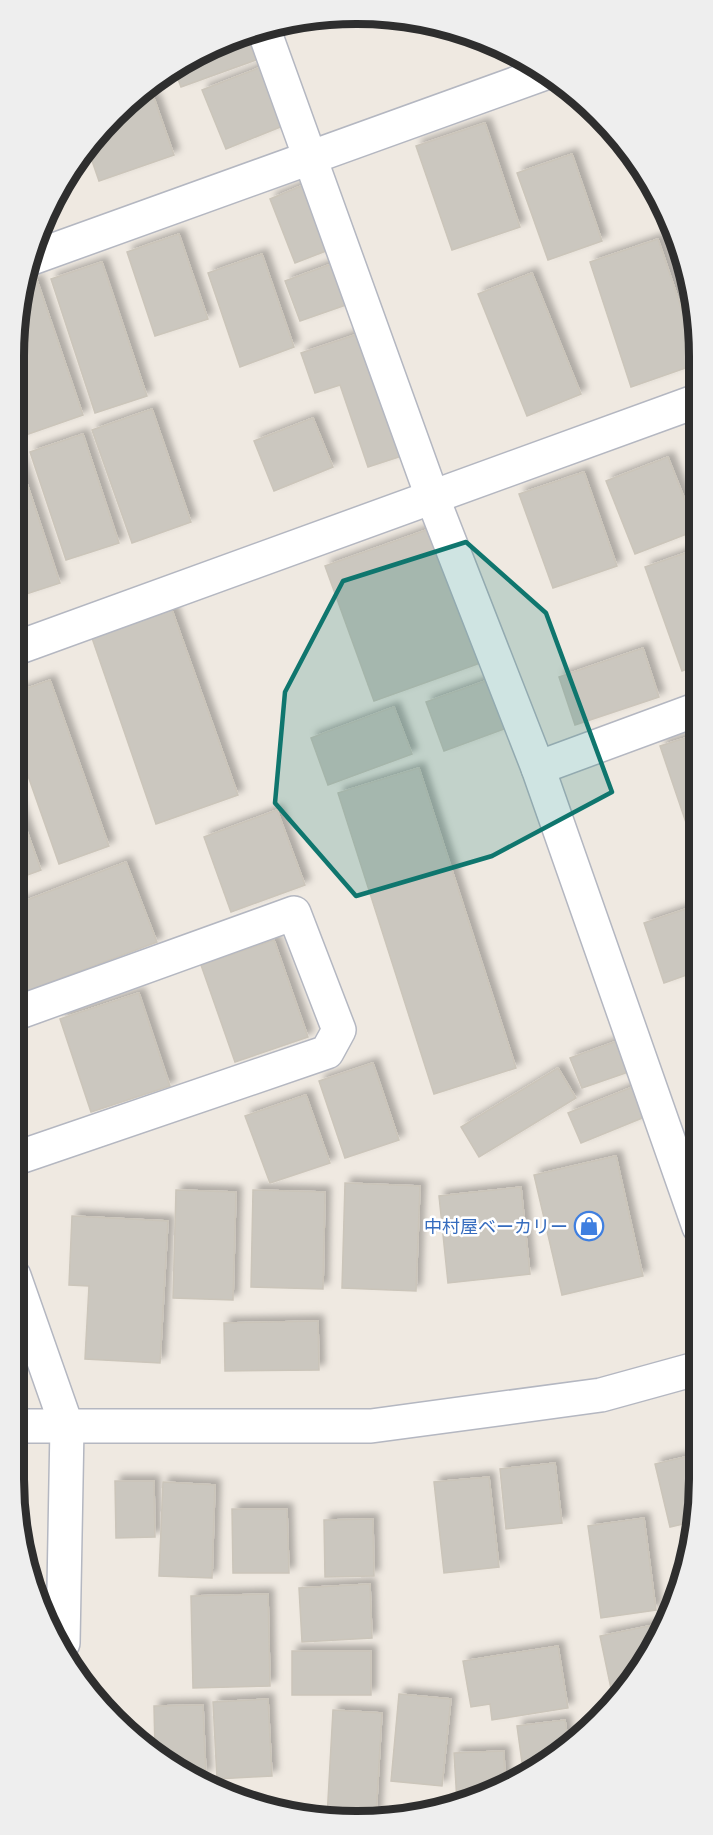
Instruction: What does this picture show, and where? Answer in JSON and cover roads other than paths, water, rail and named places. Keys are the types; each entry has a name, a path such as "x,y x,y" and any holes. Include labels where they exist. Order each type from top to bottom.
{"street":[{"path":"266,36 433,499 538,768 689,1198"},
{"path":"40,256 535,77"},
{"path":"24,645 433,499 689,404"},
{"path":"538,768 689,712"},
{"path":"24,1010 294,914 339,1030 327,1052 24,1156"},
{"path":"24,1304 67,1427 63,1635"},
{"path":"24,1426 371,1426 601,1395 689,1371"}],"place":[{"name":"中村屋ベーカリー","path":"589,1226"}]}
